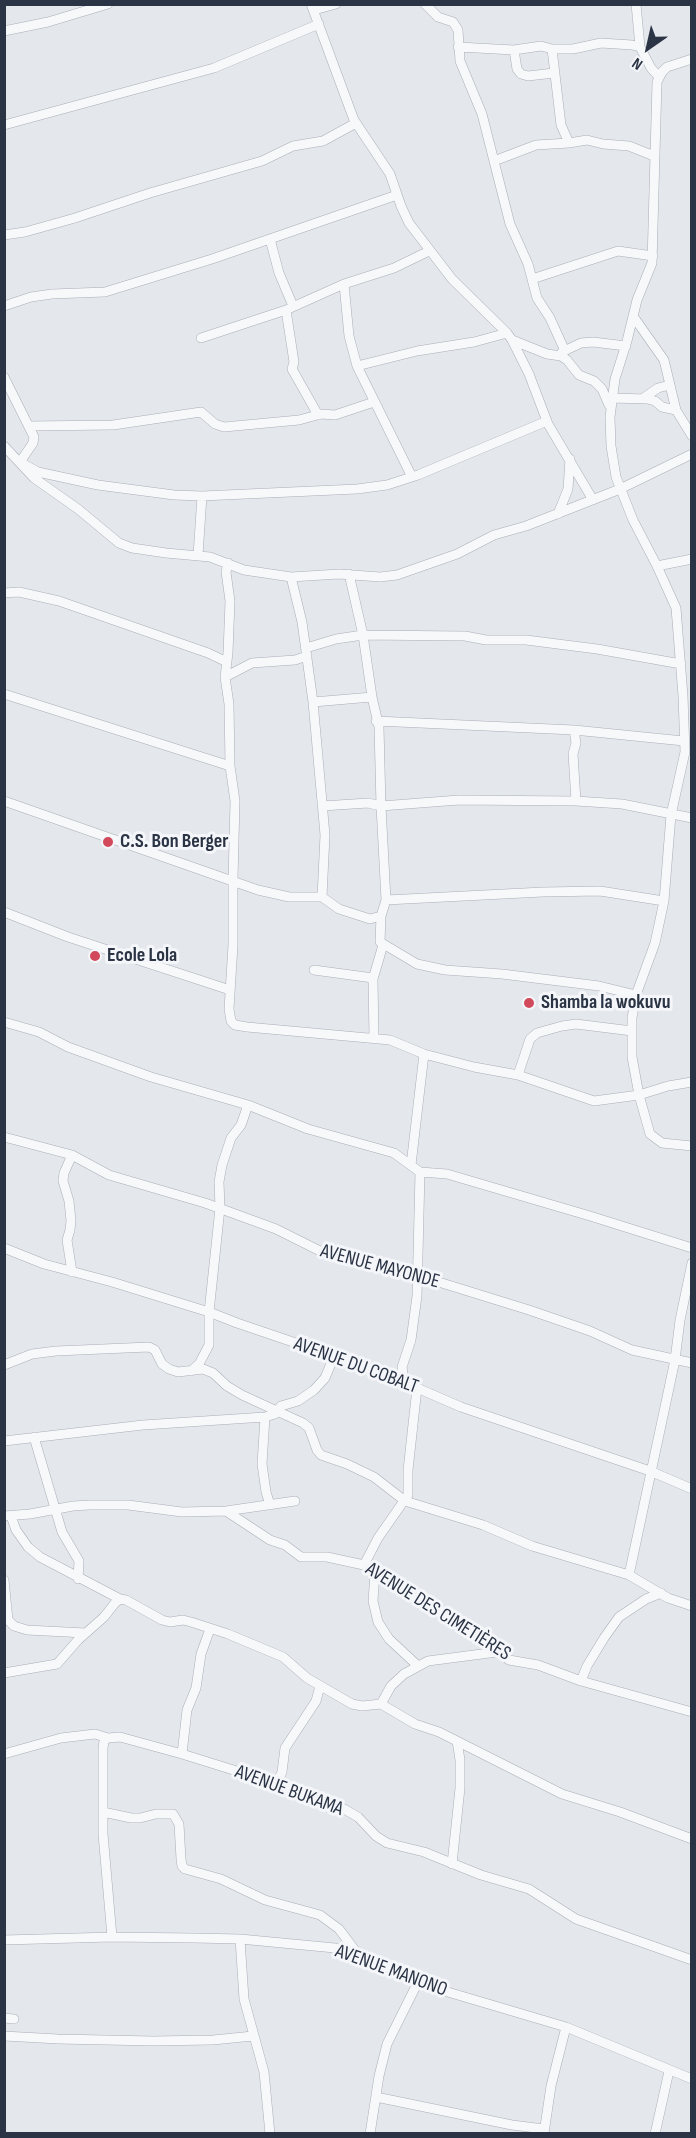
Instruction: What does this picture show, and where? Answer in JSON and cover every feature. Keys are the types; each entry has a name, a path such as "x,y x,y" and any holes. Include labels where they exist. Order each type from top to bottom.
{"street":[{"path":"4,32 108,4"},
{"path":"336,4 313,7 356,123 385,165 409,223 452,279 509,336 529,374 547,421 593,500"},
{"path":"425,4 438,17 453,22 456,26 458,47 465,75 482,114 510,225 528,264 540,305 550,318 561,352 579,375 594,381 602,389 611,403"},
{"path":"636,4 640,47 651,68 659,77"},
{"path":"4,125 214,68 319,24"},
{"path":"458,47 514,50 541,46 552,49 573,49 601,43 640,47"},
{"path":"552,49 561,125 569,143"},
{"path":"514,50 517,69 521,74 528,76 554,73"},
{"path":"692,59 668,67 659,77 656,89 653,256 650,272 638,296 611,403 614,467 620,489 676,608 685,669 684,741 688,753 671,815 664,901 655,943 636,995 632,1057 639,1095 650,1134 663,1143 692,1146"},
{"path":"4,235 25,232 75,218 150,193 262,161 293,146 323,141 356,123"},
{"path":"494,161 536,145 587,140 629,146 654,156"},
{"path":"4,306 31,297 52,294 105,292 397,195"},
{"path":"270,239 289,308 294,362 292,369 318,415"},
{"path":"201,338 289,308 344,284 394,268 429,250"},
{"path":"532,279 618,251 653,256"},
{"path":"344,284 349,336 357,366 412,477"},
{"path":"633,316 664,360 676,410 692,436"},
{"path":"357,366 417,351 509,336 547,354 561,352 582,343 626,346"},
{"path":"4,377 34,440"},
{"path":"642,399 658,388 670,385"},
{"path":"611,403 642,399 655,401 662,407 676,410"},
{"path":"29,426 113,425 201,412 215,424 224,427 299,420 318,415 335,415 374,402"},
{"path":"6,452 38,472 142,492 202,496 357,489 387,485 412,477 547,421"},
{"path":"20,462 46,426"},
{"path":"20,462 34,478 78,509 119,543 132,548 198,555 244,570 291,577 349,574 380,578 397,575 457,554 494,535 526,526 593,500 692,454"},
{"path":"558,513 568,489 570,459"},
{"path":"198,555 202,496"},
{"path":"657,566 692,559"},
{"path":"228,563 226,572 230,601 225,676 235,801 230,1018 236,1025 390,1040 424,1054 474,1068 518,1075 594,1101 639,1095 668,1086 692,1082"},
{"path":"349,574 363,635 376,721 379,727 386,900 381,916 379,940 383,945 411,962 430,967 567,981 636,995"},
{"path":"291,577 302,622 313,702 325,835 322,897"},
{"path":"4,593 19,592 59,601 208,653 226,662"},
{"path":"225,676 252,663 295,660 336,639 363,635 465,636 486,640 526,640 597,649 685,669"},
{"path":"4,694 231,766"},
{"path":"313,702 372,697"},
{"path":"376,721 574,730 684,741"},
{"path":"574,730 576,801"},
{"path":"322,806 368,803 381,806 459,800 576,801 622,804 692,818"},
{"path":"4,801 258,890 290,897 322,897 339,909 356,915 370,919 381,916"},
{"path":"386,900 600,891 664,901"},
{"path":"4,912 68,937 230,990"},
{"path":"374,1038 373,978 383,945"},
{"path":"314,970 373,978"},
{"path":"4,1022 39,1032 68,1047 129,1069 248,1105 299,1126 394,1154 420,1172 458,1178 692,1248"},
{"path":"518,1075 530,1039 537,1034 576,1024 632,1031"},
{"path":"411,1165 424,1054"},
{"path":"190,1372 200,1364 209,1344 209,1312 220,1209 219,1182 231,1137 242,1125 248,1105"},
{"name":"AVENUE MAYONDE","path":"4,1137 72,1155 109,1176 220,1209 276,1229 322,1252 416,1275 549,1316 632,1350 692,1362"},
{"path":"72,1155 63,1181 70,1210 70,1230 67,1240 72,1272"},
{"path":"404,1381 402,1367 411,1340 417,1296 420,1172"},
{"name":"AVENUE DU COBALT","path":"4,1248 17,1255 72,1272 112,1281 209,1312 404,1381 499,1420 651,1471 692,1489"},
{"path":"629,1575 675,1360 680,1320 692,1263"},
{"path":"4,1365 32,1354 56,1351 149,1347 159,1354 162,1364 169,1370 190,1372 204,1369 242,1395 278,1410 309,1428 321,1455 374,1477 405,1501 483,1525 532,1546 629,1575 668,1598 692,1606"},
{"path":"4,1441 142,1425 265,1417 274,1414 281,1406 298,1401 314,1390 325,1378 334,1356"},
{"path":"364,1565 378,1538 405,1501 409,1489 408,1470 417,1388"},
{"path":"265,1417 262,1464 270,1505"},
{"path":"34,1437 62,1532 79,1561 78,1579"},
{"path":"295,1501 226,1511 166,1511 128,1505 73,1506 8,1516 28,1548 40,1557 78,1579 170,1623 183,1620 283,1657 320,1686 352,1704 381,1704 415,1724 439,1732 562,1794 620,1812 692,1839"},
{"name":"AVENUE DES CIMETIÈRES","path":"226,1511 270,1540 285,1545 302,1557 327,1557 364,1565 427,1606 471,1631 509,1660 538,1665 581,1681 692,1712"},
{"path":"375,1573 373,1601 378,1622 389,1640 418,1666"},
{"path":"4,1580 8,1620 14,1626 27,1630 85,1634"},
{"path":"581,1681 603,1638 620,1617 646,1599 661,1593"},
{"path":"4,1673 57,1664 120,1599"},
{"path":"182,1754 187,1710 196,1688 201,1654 210,1629"},
{"path":"381,1704 391,1686 404,1674 428,1660 497,1652"},
{"path":"276,1785 282,1772 285,1748 316,1701 320,1686"},
{"name":"AVENUE BUKAMA","path":"4,1754 61,1738 95,1734 108,1738 120,1737 182,1754 344,1809 358,1817 387,1844 424,1852 452,1864 529,1889 576,1919 692,1960"},
{"path":"108,1738 104,1741 103,1748 103,1812 112,1937"},
{"path":"452,1864 460,1788 457,1741"},
{"path":"103,1812 131,1818 173,1814 179,1824 181,1859 185,1869 221,1879 264,1900 321,1915 339,1929 358,1954"},
{"name":"AVENUE MANONO","path":"4,1940 112,1937 240,1939 334,1948 358,1954 441,1990 566,2027 692,2079"},
{"path":"240,1939 243,1988 267,2090 270,2133"},
{"path":"370,2133 387,2044 419,1980"},
{"path":"376,2097 544,2131 551,2086 566,2027"},
{"path":"4,2036 153,2041 213,2040 253,2036"},
{"path":"655,2133 669,2071"}],"place":[{"name":"C.S. Bon Berger","path":"108,842"},
{"name":"Ecole Lola","path":"95,956"},
{"name":"Shamba la wokuvu","path":"529,1003"}]}
